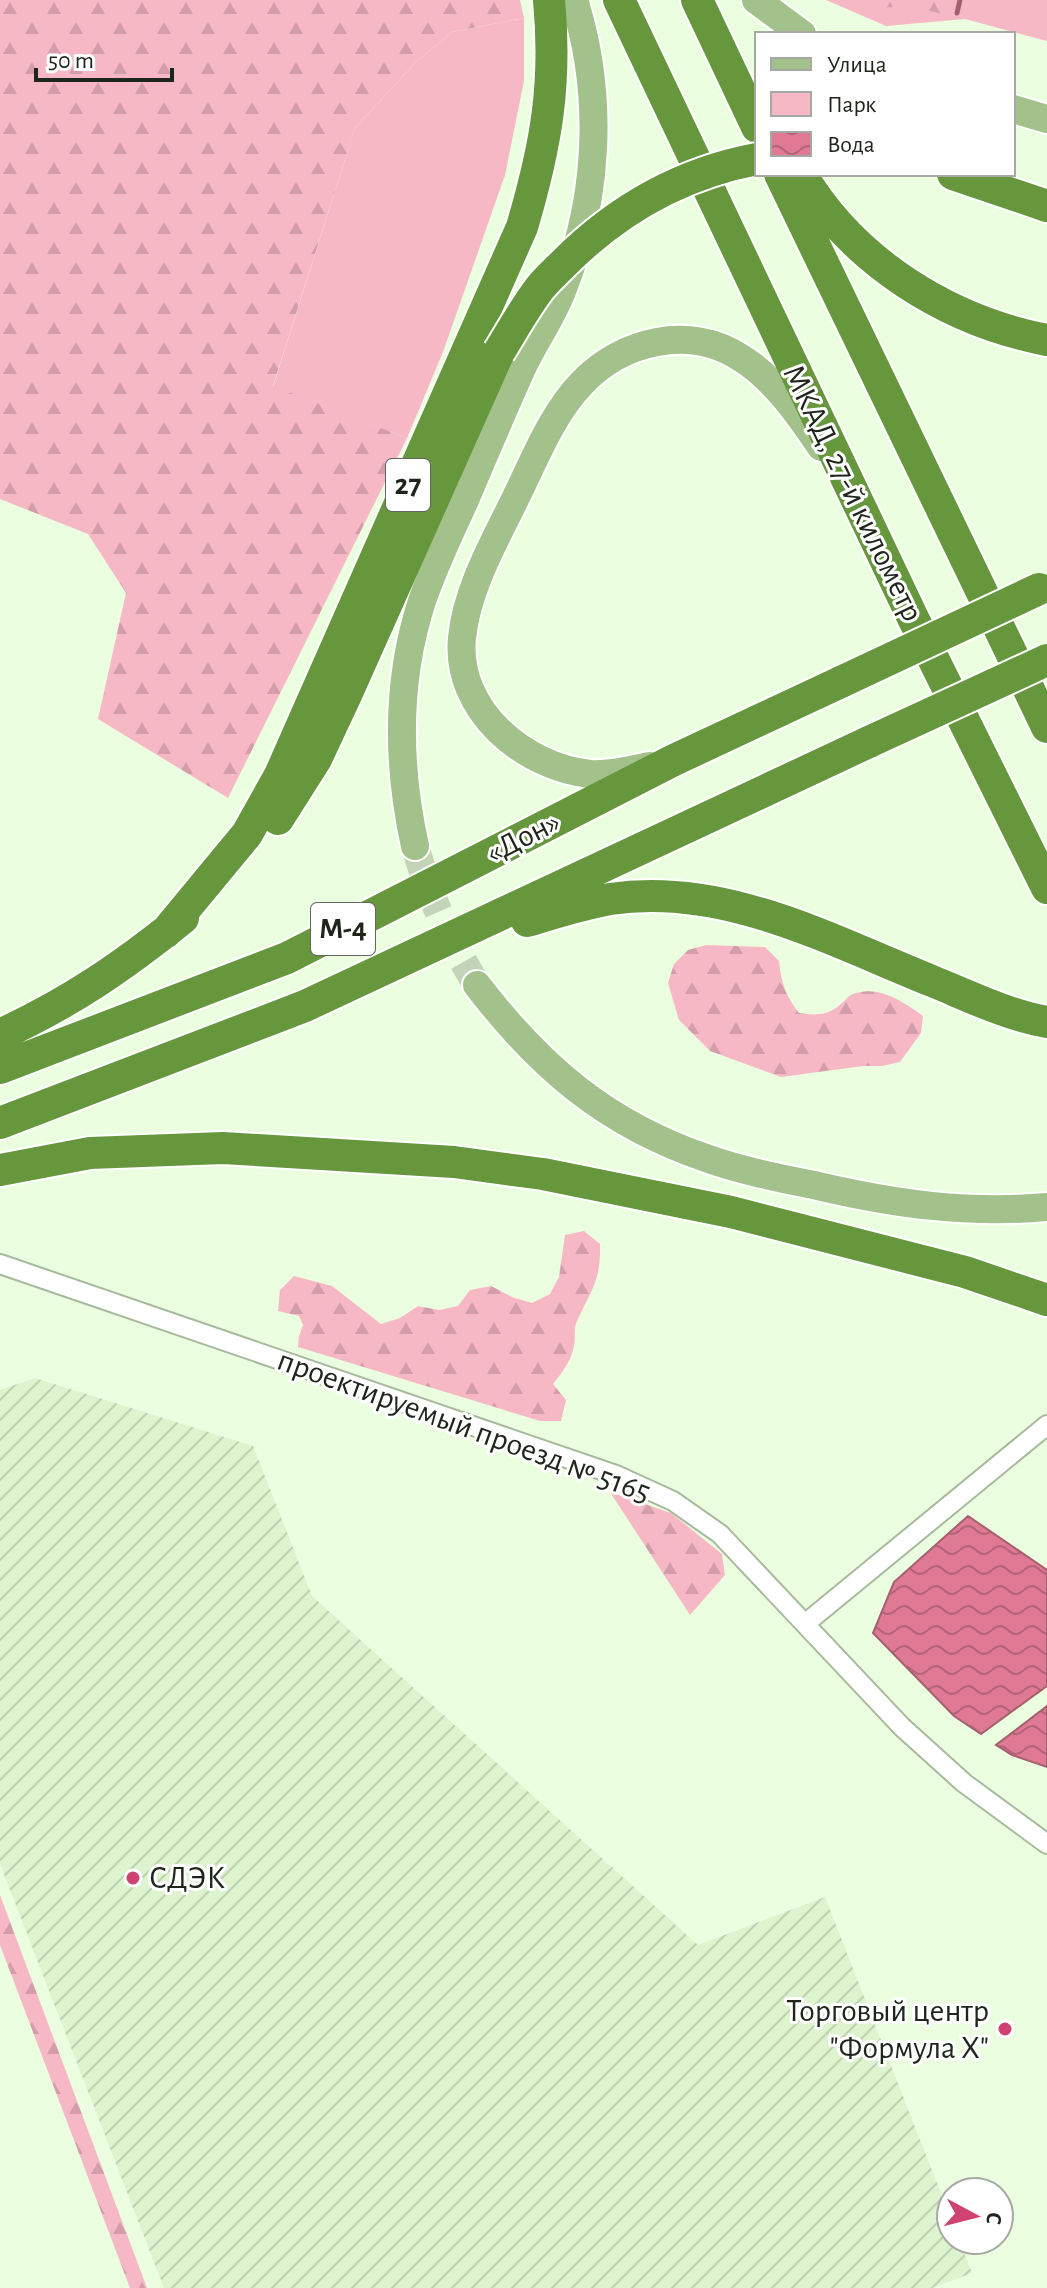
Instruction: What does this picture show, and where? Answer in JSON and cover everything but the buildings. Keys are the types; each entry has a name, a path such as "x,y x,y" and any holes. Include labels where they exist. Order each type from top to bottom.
{"highway":[{"name":"27","path":"166,932 247,834 280,775 522,227 540,165 551,105 553,43 549,0"},
{"name":"МКАД, 27-й километр","path":"619,0 857,502 1047,888"},
{"path":"698,0 755,123"},
{"path":"698,0 755,96"},
{"name":"27","path":"0,1035 52,1011 115,971 166,932 222,886 284,812 316,759 499,352 540,287 593,234 636,204 687,178 755,159"},
{"path":"781,176 1047,727"},
{"path":"802,176 812,193 848,233 895,275 961,315 999,329 1047,340"},
{"path":"959,176 1047,206"},
{"name":"«Дон»","path":"0,1068 287,958 674,760 1043,587"},
{"name":"«Дон»","path":"0,1123 305,1006 1047,660"},
{"path":"439,945 611,899 643,897 708,901 771,917 1000,1009 1047,1022"},
{"path":"0,1170 90,1153 210,1148 311,1151 454,1162 543,1174 731,1212 965,1272 1047,1300"}],"main road":[{"path":"415,846 403,771 401,729 404,681 422,601 524,365 561,292 582,228 593,162 594,103 586,39 574,0"},
{"path":"756,0 799,32"},
{"path":"1015,110 1047,119"},
{"path":"674,760 618,773 590,774 534,757 490,723 473,694 463,668 461,640 481,570 557,417 580,385 605,362 635,346 691,340 716,346 741,357 764,376 807,426 857,502"},
{"path":"477,985 510,1028 551,1069 604,1109 670,1145 740,1169 881,1200 968,1210 1008,1211 1047,1207"}],"street":[{"name":"проектируемый проезд № 5165","path":"0,1264 616,1475 673,1501 720,1534 902,1727 964,1783 1047,1844"},
{"path":"806,1623 1047,1425"}],"shaded area":[{"path":"35,1378 253,1446 312,1596 698,1945 825,1897 935,2178 935,2256 965,2256 972,2273 933,2288 164,2288 0,1864 0,1390"}],"green space":[{"path":"0,0 520,0 524,18 452,32 415,63 355,128 273,386 407,438 228,798 98,719 126,593 88,534 0,499"},
{"path":"826,0 1047,0 1047,41 965,19 886,26"},
{"path":"854,0 970,0 965,19 909,6 866,9"},
{"path":"524,18 524,81 505,175 443,352 407,438 273,387 355,128 415,63 452,32"},
{"path":"706,945 765,947 779,961 785,989 799,1013 823,1014 832,1011 851,995 870,991 898,1000 923,1016 921,1033 900,1062 781,1077 710,1051 679,1020 668,983 674,964 688,950"},
{"path":"584,1231 600,1244 599,1267 576,1324 571,1357 553,1384 566,1400 561,1421 540,1421 298,1347 303,1325 299,1316 278,1311 280,1290 294,1276 332,1286 381,1324 400,1318 418,1306 439,1310 458,1306 470,1290 491,1286 532,1303 550,1294 559,1277 565,1235"},
{"path":"610,1492 671,1513 722,1554 725,1575 690,1615"},
{"path":"0,1895 147,2288 130,2288 0,1945"}],"water":[{"path":"968,1516 1047,1570 1047,1686 981,1734 954,1716 873,1633 894,1582"},
{"path":"1047,1706 1047,1767 1012,1755 996,1745"}],"waterway":[{"path":"957,13 960,0"}],"tunnel":[{"path":"415,846 441,918 477,985"}],"place":[{"name":"СДЭК","path":"133,1878"},
{"name":"Торговый центр \"Формула X\"","path":"1005,2029"}]}
